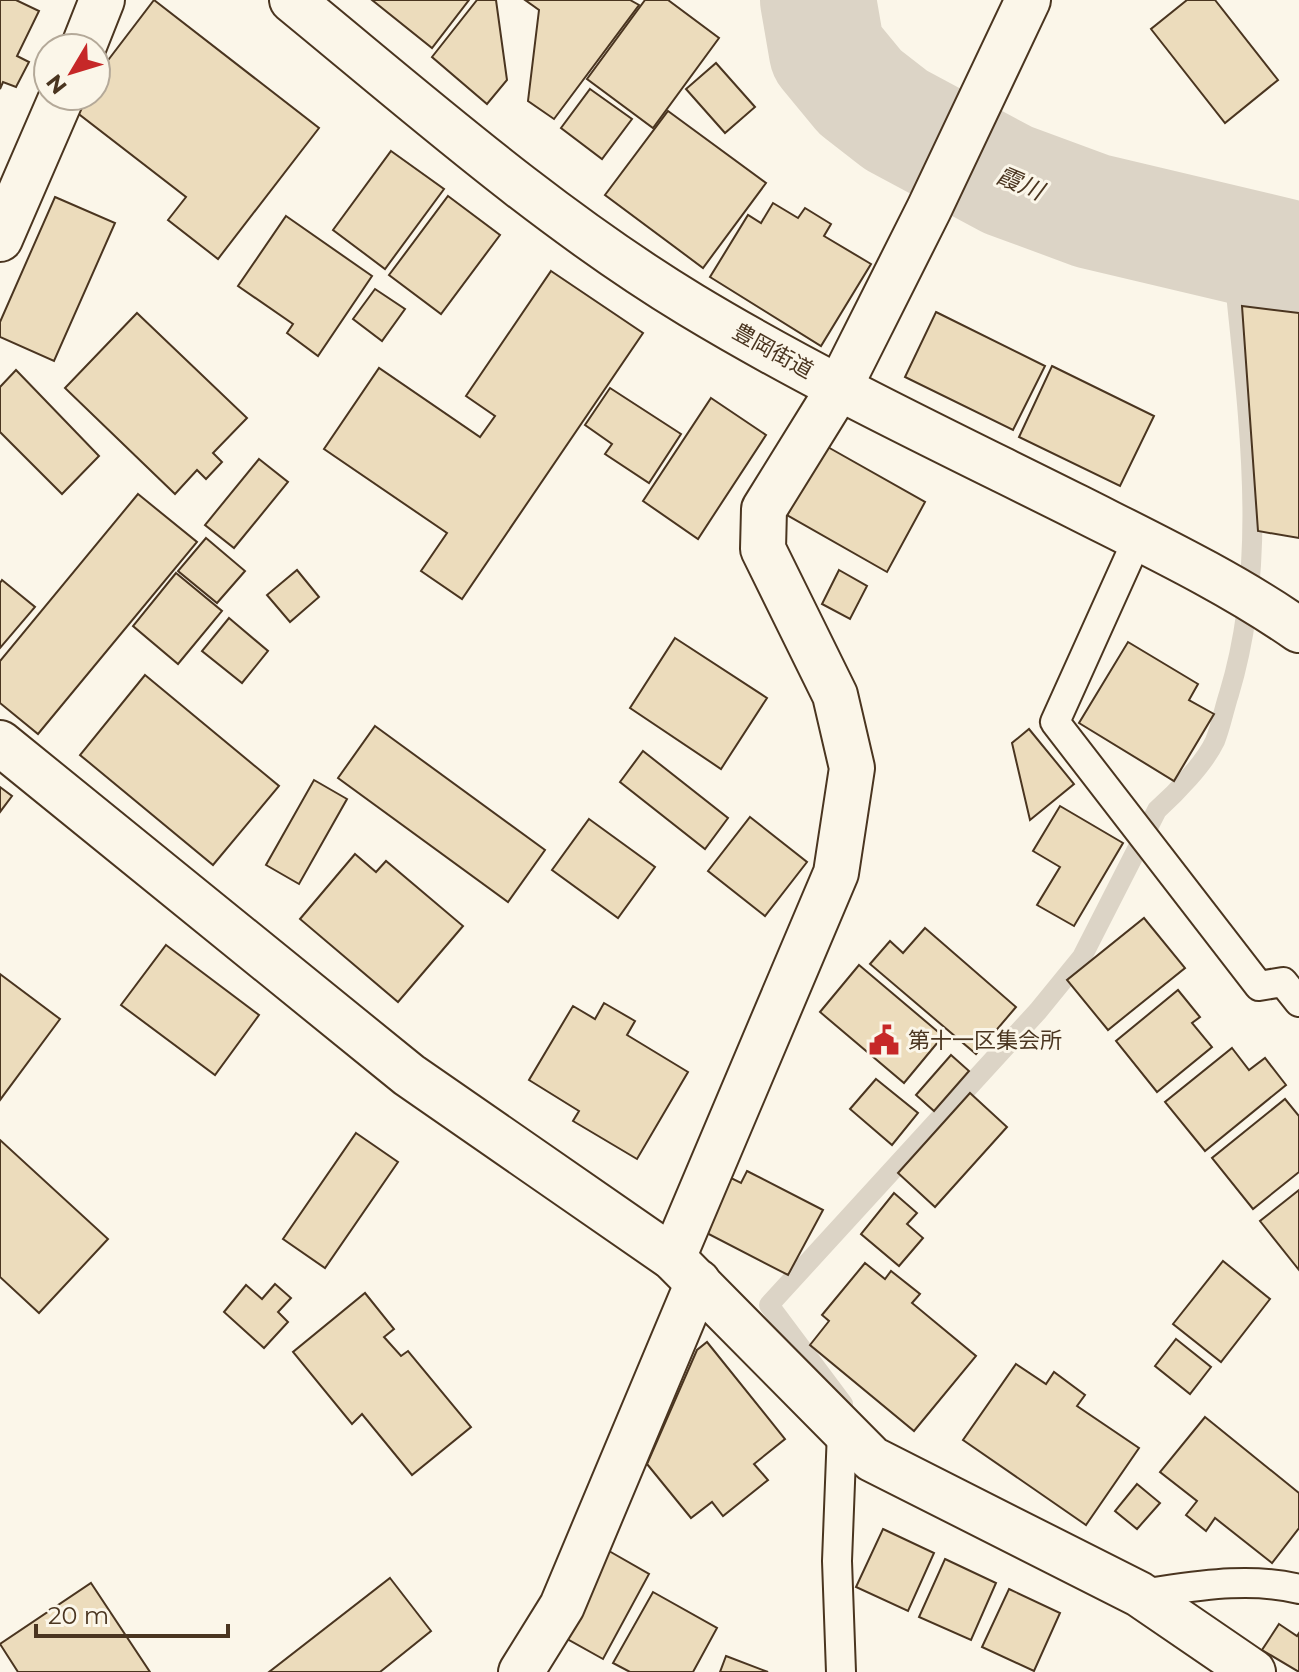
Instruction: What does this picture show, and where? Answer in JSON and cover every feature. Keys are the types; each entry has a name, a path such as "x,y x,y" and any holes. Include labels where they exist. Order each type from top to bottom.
{"street":[{"path":"89,32 102,0"},
{"name":"豊岡街道","path":"292,0 490,162 598,243 690,304 839,388 1138,538 1248,598 1299,630"},
{"path":"521,1672 562,1606 836,873 852,768 835,695 763,549 764,509 839,388 929,209 1028,0"},
{"path":"0,239 55,112"},
{"path":"0,743 409,1075 686,1270 872,1459 1139,1594 1253,1672"}],"lane":[{"path":"1138,538 1055,722 1259,986 1283,982 1299,1002"},
{"path":"841,1672 837,1561 842,1431"},
{"path":"1139,1594 1223,1583 1279,1584 1299,1589"}],"building":[{"path":"0,0 16,0 39,11 17,56 29,62 16,87 3,82 0,89"},
{"path":"154,0 319,128 218,259 168,220 186,197 76,112 112,112 112,55"},
{"path":"372,0 469,0 432,48"},
{"path":"477,0 496,0 507,80 487,104 432,57"},
{"path":"525,0 630,0 639,5 554,119 528,101 539,10"},
{"path":"645,0 668,0 719,38 653,128 587,79"},
{"path":"1187,0 1215,0 1278,80 1225,123 1151,29"},
{"path":"716,63 755,107 725,133 686,89"},
{"path":"590,89 632,119 602,159 561,128"},
{"path":"668,111 766,183 703,268 605,195"},
{"path":"391,151 444,189 385,269 333,230"},
{"path":"448,196 500,235 441,314 389,275"},
{"path":"55,197 115,223 54,361 0,337 0,322"},
{"path":"773,203 798,218 805,208 831,224 824,236 871,264 821,346 710,277 748,215 761,223"},
{"path":"286,216 372,276 318,356 287,333 293,324 238,286"},
{"path":"551,271 643,333 462,599 421,571 447,533 324,449 379,368 480,437 495,416 466,396"},
{"path":"375,289 405,309 382,341 353,319"},
{"path":"1242,306 1299,313 1299,538 1258,531"},
{"path":"936,312 1045,366 1013,430 905,377"},
{"path":"137,313 247,418 213,453 222,462 206,479 197,470 175,494 65,388"},
{"path":"1052,366 1154,416 1120,486 1019,437"},
{"path":"16,370 99,456 62,494 0,432 0,387"},
{"path":"610,388 681,434 649,483 605,454 612,444 585,425"},
{"path":"711,398 766,435 698,539 643,501"},
{"path":"826,446 925,502 887,572 787,515"},
{"path":"259,459 288,482 234,548 205,525"},
{"path":"138,494 197,542 38,734 0,703 0,661"},
{"path":"206,538 245,571 217,603 178,571"},
{"path":"297,570 319,597 290,622 267,595"},
{"path":"839,570 867,586 850,619 822,604"},
{"path":"176,573 222,611 178,664 133,626"},
{"path":"2,580 35,607 0,648 0,583"},
{"path":"229,618 268,651 242,683 202,651"},
{"path":"675,638 767,698 721,769 630,708"},
{"path":"1128,642 1198,684 1189,700 1214,714 1174,781 1079,723"},
{"path":"145,675 279,786 213,865 80,755"},
{"path":"375,726 545,850 508,902 338,778"},
{"path":"1029,729 1074,784 1030,820 1012,743"},
{"path":"643,751 728,818 705,849 620,782"},
{"path":"314,780 347,799 299,884 266,865"},
{"path":"0,787 12,796 0,812"},
{"path":"1060,806 1123,843 1074,926 1037,905 1060,867 1033,851"},
{"path":"750,817 807,862 765,916 708,871"},
{"path":"589,819 655,867 618,918 552,870"},
{"path":"355,854 376,872 386,861 463,926 398,1002 300,919"},
{"path":"1144,918 1185,968 1108,1030 1067,980"},
{"path":"925,928 1016,1007 976,1054 870,964 890,941 903,953"},
{"path":"166,945 259,1015 215,1075 121,1005"},
{"path":"859,965 943,1036 904,1083 820,1012"},
{"path":"0,974 60,1019 0,1100"},
{"path":"1178,990 1200,1017 1192,1023 1212,1047 1157,1092 1116,1041"},
{"path":"604,1003 635,1021 627,1035 688,1072 637,1159 573,1121 579,1111 529,1080 573,1006 595,1019"},
{"path":"1232,1048 1249,1070 1265,1058 1286,1085 1205,1151 1165,1102"},
{"path":"951,1055 969,1071 934,1111 916,1095"},
{"path":"876,1079 918,1113 892,1145 850,1109"},
{"path":"970,1093 1007,1127 935,1207 898,1173"},
{"path":"1285,1099 1299,1116 1299,1172 1253,1209 1212,1158"},
{"path":"356,1133 398,1162 325,1268 283,1239"},
{"path":"0,1140 108,1239 39,1313 0,1277"},
{"path":"747,1171 823,1210 788,1275 699,1229 727,1176 741,1183"},
{"path":"1299,1190 1299,1270 1260,1221"},
{"path":"894,1193 917,1213 907,1224 923,1238 899,1266 861,1234"},
{"path":"1223,1261 1270,1299 1221,1362 1173,1324"},
{"path":"865,1263 885,1279 891,1271 920,1294 912,1303 976,1356 914,1431 810,1345 829,1321 822,1315"},
{"path":"275,1284 291,1298 278,1312 288,1322 264,1348 224,1312 246,1285 262,1299"},
{"path":"365,1293 394,1329 384,1337 401,1356 408,1351 471,1427 412,1475 362,1414 352,1424 293,1352"},
{"path":"1176,1339 1211,1367 1190,1394 1155,1366"},
{"path":"707,1342 785,1439 754,1464 768,1480 723,1516 712,1502 691,1518 647,1464 697,1350"},
{"path":"1016,1364 1046,1384 1054,1372 1085,1395 1077,1406 1139,1448 1086,1525 963,1440"},
{"path":"1205,1417 1299,1493 1299,1528 1272,1563 1215,1518 1206,1531 1186,1515 1197,1501 1160,1472"},
{"path":"1137,1484 1160,1503 1137,1529 1115,1511"},
{"path":"883,1529 934,1553 908,1611 856,1587"},
{"path":"609,1551 649,1574 603,1659 562,1636"},
{"path":"945,1559 996,1583 971,1640 919,1617"},
{"path":"390,1578 431,1631 380,1672 269,1672"},
{"path":"91,1583 150,1672 18,1672 0,1644"},
{"path":"1009,1589 1060,1613 1034,1671 982,1647"},
{"path":"653,1592 717,1628 693,1672 630,1672 613,1663"},
{"path":"1279,1624 1297,1636 1299,1633 1299,1672 1262,1650"},
{"path":"726,1656 768,1672 720,1672"}],"waterway":[{"name":"霞川","path":"818,0 827,52 860,92 896,120 1008,180 1092,211 1299,260"},
{"path":"843,1404 769,1305 1038,1011 1082,957 1157,810 1197,768 1217,735 1242,639 1250,583 1252,527 1248,412 1231,242"}],"place":[{"name":"第十一区集会所","path":"884,1040"}]}
